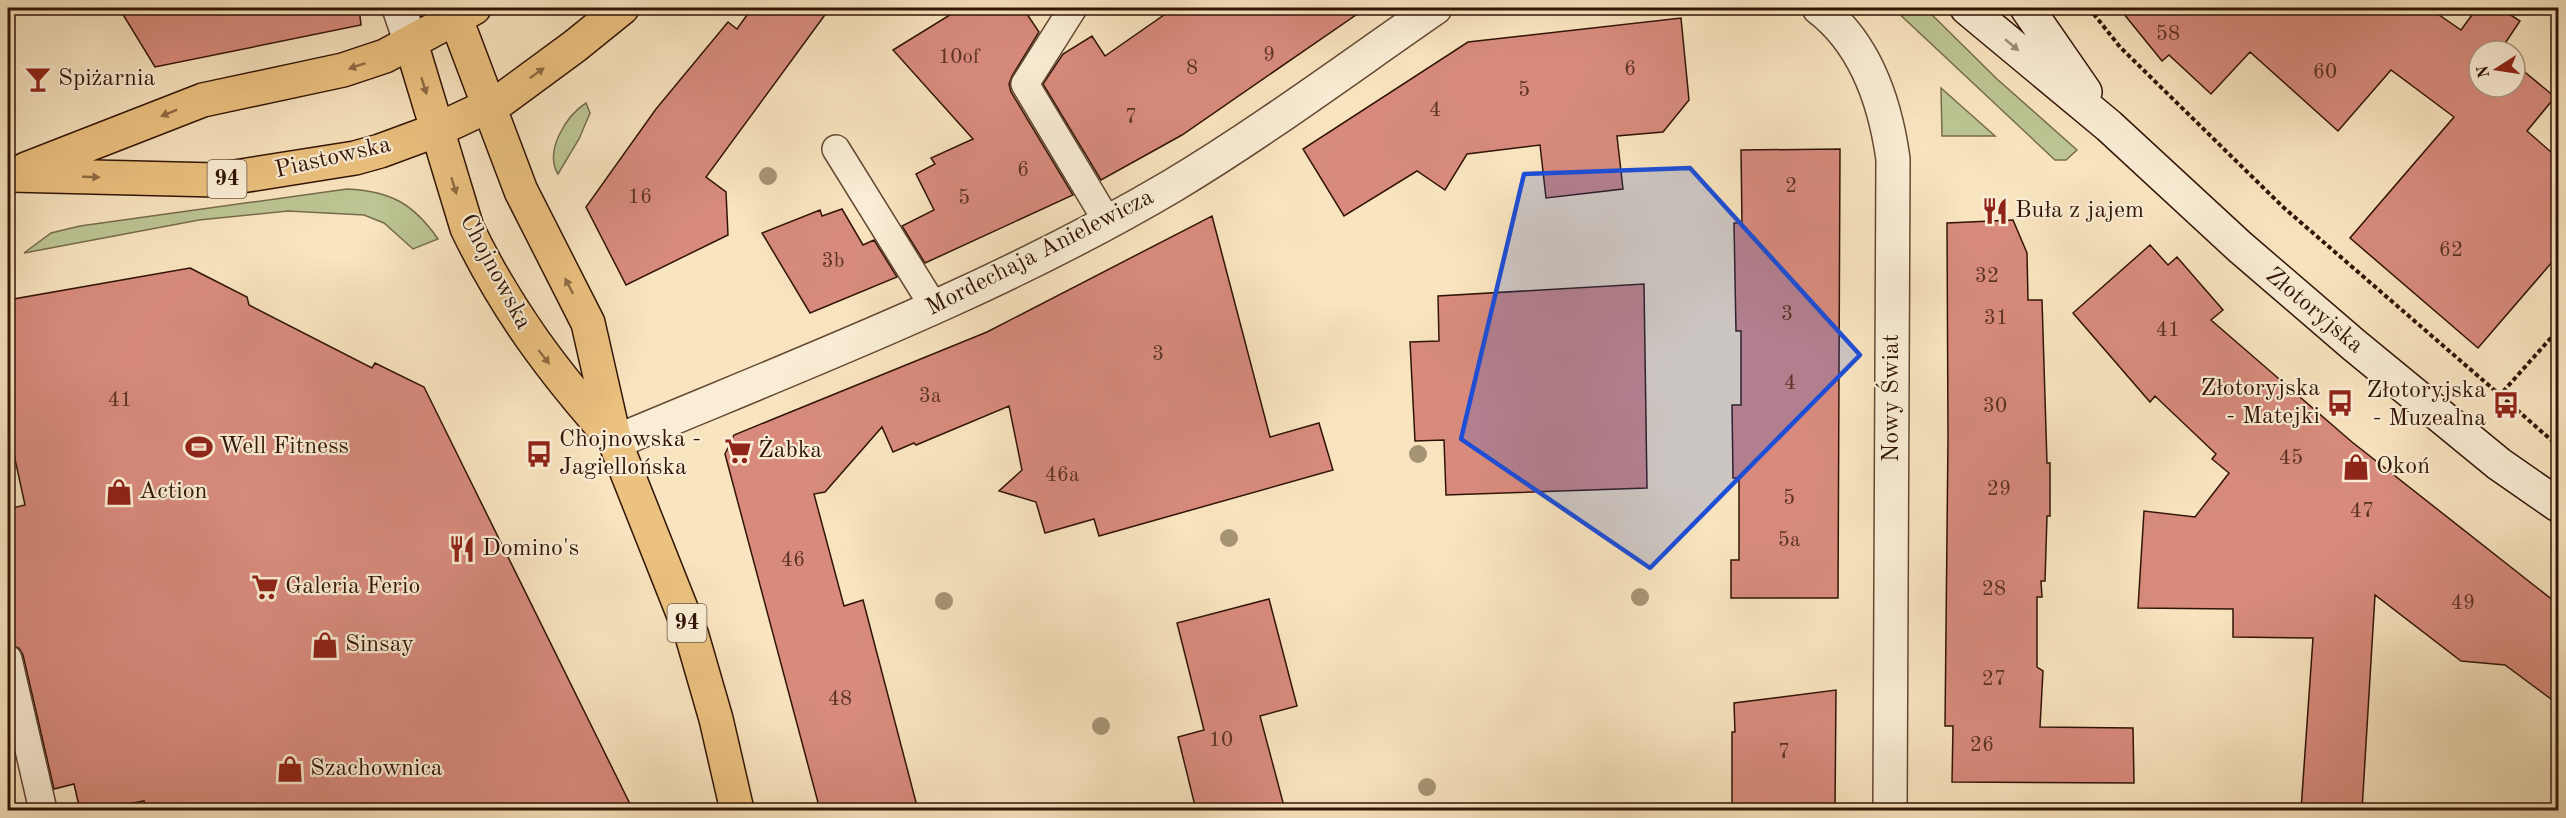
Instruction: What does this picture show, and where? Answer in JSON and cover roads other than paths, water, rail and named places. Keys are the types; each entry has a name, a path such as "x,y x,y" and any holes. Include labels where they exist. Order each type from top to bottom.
{"main road":[{"name":"Piastowska","path":"10,175 216,180 355,158 437,130 503,99 622,8"},
{"name":"Piastowska","path":"10,175 202,100 343,70 385,56 411,43 460,11"},
{"name":"Chojnowska","path":"460,11 489,106 521,191 588,323 615,442 692,636 716,719 737,810"},
{"name":"Chojnowska","path":"411,43 467,228 508,306 538,351 615,442"}],"street":[{"name":"Chojnowska","path":"399,8 411,43"},
{"name":"Mordechaja Anielewicza","path":"615,442 934,307 1021,266 1107,221 1171,187 1227,151 1434,8"},
{"name":"Nowy Świat","path":"1819,8 1842,29 1866,66 1876,88 1891,136 1893,159 1890,810"},
{"name":"Złotoryjska","path":"1967,8 2109,126 2240,248 2354,345 2499,464 2559,506"},
{"name":"Złotoryjska","path":"2026,8 2109,126"}],"lane":[{"path":"1073,8 1025,84 1107,221"},
{"path":"836,149 934,307"},
{"path":"8,659 43,810"}],"place":[{"name":"Spiżarnia","path":"38,79"},
{"name":"Buła z jajem","path":"1995,211"},
{"name":"Złotoryjska - Matejki","path":"2340,403"},
{"name":"Złotoryjska - Muzealna","path":"2506,405"},
{"name":"Well Fitness","path":"199,447"},
{"name":"Żabka","path":"738,451"},
{"name":"Chojnowska - Jagiellońska","path":"539,454"},
{"name":"Okoń","path":"2356,467"},
{"name":"Action","path":"119,492"},
{"name":"Domino's","path":"462,549"},
{"name":"Galeria Ferio","path":"265,587"},
{"name":"Sinsay","path":"325,645"},
{"name":"Szachownica","path":"290,769"}]}
